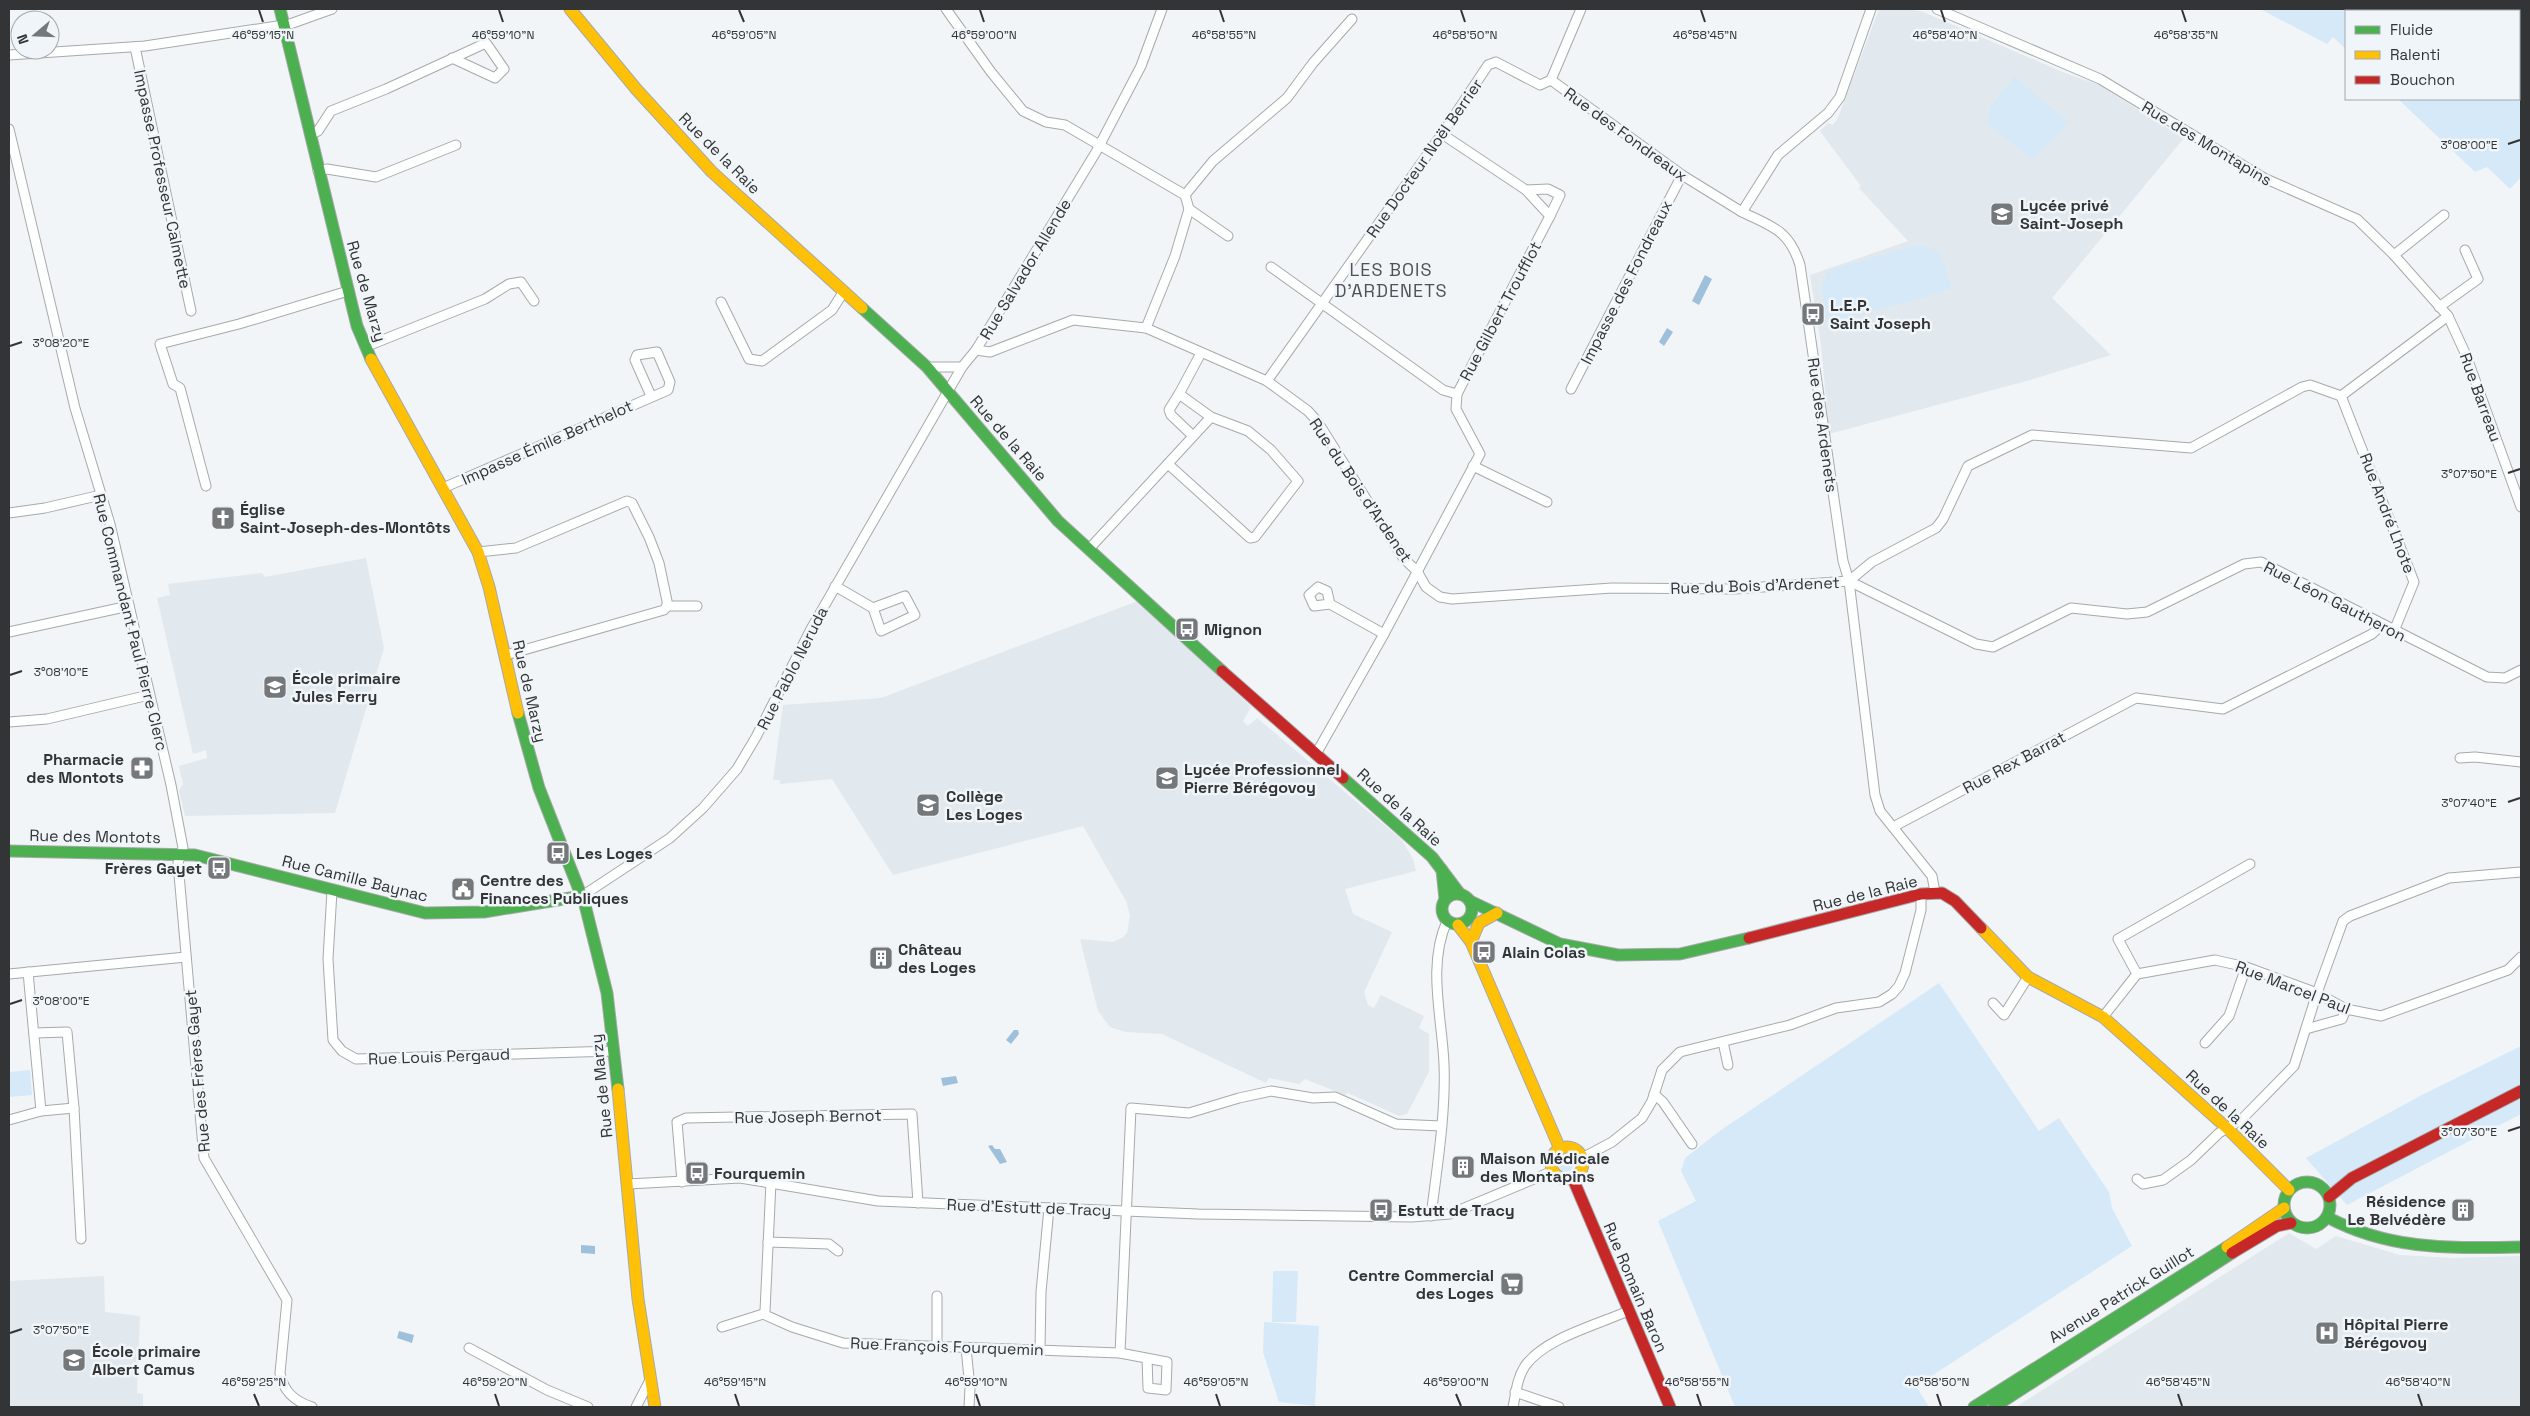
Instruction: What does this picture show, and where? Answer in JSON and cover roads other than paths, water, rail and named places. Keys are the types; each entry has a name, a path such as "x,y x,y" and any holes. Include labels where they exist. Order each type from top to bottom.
{"street":[{"name":"Rue de Marzy","path":"280,9 348,291 365,347 478,552 489,587 506,656 525,743 542,796 582,896 607,993 628,1184 638,1299 655,1407"},
{"path":"9,55 135,47 283,25 332,9"},
{"name":"Rue de la Raie","path":"570,9 637,90 712,172 927,367 1058,520 1316,754 1432,856 1460,894"},
{"path":"946,9 991,72 1023,111 1046,122 1066,125 1185,195 1189,209 1175,256 1146,328"},
{"name":"Rue Salvador Allende","path":"948,392 962,367 976,350 1099,145 1141,66 1162,9"},
{"name":"Rue des Fondreaux","path":"1581,9 1551,80 1682,175 1742,212"},
{"path":"1742,212 1778,155 1828,112 1840,97 1871,9"},
{"name":"Rue des Montapins","path":"1937,9 2100,79 2264,178 2357,219 2394,255 2448,316"},
{"path":"1185,195 1213,161 1287,98 1312,63 1352,19"},
{"path":"310,135 318,131 331,111 386,89 452,58 486,43 504,69 495,78 452,58"},
{"name":"Impasse Professeur Calmette","path":"135,47 191,311"},
{"name":"Rue Docteur Noël Berrier","path":"1267,381 1442,134 1488,64 1496,62 1540,86 1551,80"},
{"name":"Rue Commandant Paul Pierre Clerc","path":"9,130 75,408 110,524 171,785 183,848 181,854"},
{"path":"1442,134 1526,190 1550,216"},
{"path":"318,171 328,169 376,177 456,145"},
{"name":"Impasse des Fondreaux","path":"1571,389 1682,175"},
{"name":"Rue Gilbert Troufflot","path":"1271,267 1443,390 1457,394 1560,195 1548,189 1526,190"},
{"path":"1189,209 1228,236"},
{"name":"Rue des Ardenets","path":"1742,212 1786,235 1796,251 1800,265 1842,552 1850,581 1875,795 1880,811 1932,876 1935,892"},
{"path":"2394,255 2444,215"},
{"path":"2439,307 2478,279 2465,250"},
{"path":"365,347 485,299 509,284 520,282 534,301"},
{"path":"206,486 180,388 173,384 160,344 239,324 348,291"},
{"path":"721,302 749,359 762,361 832,310 844,291"},
{"path":"1850,581 1872,562 1936,528 1943,519 1968,466 2032,435 2191,448 2302,387 2310,385 2341,396 2448,316"},
{"name":"Rue Barreau","path":"2448,316 2466,355 2521,507"},
{"name":"Rue du Bois d'Ardenet","path":"976,350 990,352 1073,320 1146,328 1267,381 1308,411 1317,421 1404,559 1416,571 1426,587 1440,597 1452,599 1612,588 1735,589 1850,581"},
{"name":"Impasse Émile Berthelot","path":"443,488 668,390 670,387 657,352 637,356 635,360 651,396"},
{"path":"1193,436 1171,415 1169,410 1201,353"},
{"path":"927,367 962,367"},
{"name":"Rue Pablo Neruda","path":"582,896 670,838 703,808 737,769 756,737 810,629 948,392"},
{"path":"1168,464 1250,538 1255,537 1298,481 1271,450 1248,431 1211,417 1179,394"},
{"path":"1316,754 1384,634 1480,454 1456,409 1457,394"},
{"name":"Rue André Lhote","path":"2341,396 2414,582 2394,631"},
{"path":"1089,549 1211,417"},
{"path":"1473,466 1547,502"},
{"path":"9,513 44,508 101,495"},
{"path":"478,552 516,548 626,501 632,503 649,537 659,563 667,606"},
{"name":"Rue Léon Gautheron","path":"1850,581 1976,644 1993,647 2071,608 2127,614 2147,612 2244,564 2261,562 2487,677 2505,678 2521,670"},
{"path":"836,586 873,608 881,631 915,615 904,596 873,608"},
{"path":"1330,604 1384,634"},
{"path":"9,632 128,606"},
{"path":"506,656 645,615 667,606 697,606"},
{"name":"Rue Rex Barrat","path":"1893,827 2136,698 2223,708 2372,634 2382,625"},
{"path":"9,722 47,719 149,695"},
{"path":"2460,758 2475,756 2521,762"},
{"name":"Rue des Montots","path":"9,851 181,854"},
{"name":"Rue Camille Baynac","path":"181,854 205,858 425,913 456,914 504,910 582,896"},
{"name":"Rue des Frères Gayet","path":"181,854 178,863 204,1158 287,1300 280,1373 282,1384 289,1395 307,1407"},
{"path":"2103,1017 2137,974 2118,939 2250,864"},
{"path":"1442,870 1445,899 1442,913 1461,920 1560,1148"},
{"path":"2137,1178 2142,1184 2163,1180 2190,1160 2219,1133 2241,1120 2294,1066 2317,993 2343,921 2350,916 2449,878 2521,872"},
{"name":"Rue Louis Pergaud","path":"332,890 328,958 332,1024 333,1040 342,1051 356,1059 613,1051"},
{"name":"Rue de la Raie","path":"1470,901 1560,944 1611,954 1653,956 1680,954 1716,947 1921,894 1942,893 1955,901 2028,977 2103,1017 2228,1129 2289,1190"},
{"path":"1445,899 1452,894 1460,894 1470,901 1461,920"},
{"path":"1582,1158 1630,1129 1648,1110 1662,1070 1680,1052 1790,1025 1836,1008 1879,1002 1886,999 1899,986 1904,973 1921,910 1921,894"},
{"path":"1431,1216 1441,1126 1444,1065 1436,960 1440,937 1461,920 1493,911"},
{"path":"1471,942 1474,928 1481,919 1493,911"},
{"path":"9,974 186,957"},
{"name":"Rue Marcel Paul","path":"2137,974 2215,960 2246,967 2317,993 2346,1009 2380,1016 2508,970 2521,957"},
{"path":"2205,1043 2229,1016 2246,967"},
{"path":"28,972 41,1111"},
{"path":"1993,1002 2004,1015 2028,977"},
{"path":"2306,1029 2342,1019 2346,1009"},
{"path":"34,1033 68,1032 81,1239"},
{"path":"1723,1042 1728,1065"},
{"path":"1120,1353 1124,1252 1128,1210 1131,1108 1189,1113 1239,1098 1271,1091 1306,1097 1335,1097 1396,1124 1441,1126"},
{"path":"2321,1187 2328,1197 2330,1207 2327,1217 2319,1225 2308,1229 2291,1223 2284,1208 2285,1198 2289,1190 2296,1184 2305,1182 2321,1187 2352,1178 2521,1091"},
{"path":"1654,1094 1663,1102 1692,1144"},
{"path":"9,1120 41,1111 74,1108"},
{"name":"Rue Joseph Bernot","path":"682,1182 677,1122 686,1118 912,1114 918,1203"},
{"path":"1560,1148 1576,1150 1582,1158 1582,1168 1572,1179 1563,1179 1553,1171 1551,1161 1560,1148"},
{"name":"Rue d'Estutt de Tracy","path":"628,1184 740,1178 878,1201 1349,1218 1441,1216 1553,1171"},
{"path":"2328,1197 2352,1178"},
{"name":"Rue Romain Baron","path":"1572,1179 1670,1407"},
{"path":"722,1327 762,1314 765,1311 771,1182"},
{"path":"1040,1350 1041,1292 1049,1208"},
{"name":"Avenue Patrick Guillot","path":"1974,1407 2239,1240 2284,1208"},
{"path":"2327,1217 2342,1226 2368,1237 2394,1244 2459,1248 2521,1247"},
{"name":"Avenue Patrick Guillot","path":"1994,1407 2258,1237 2277,1226 2291,1223"},
{"path":"768,1242 829,1244 838,1251"},
{"path":"937,1296 937,1346"},
{"path":"1513,1407 1525,1366 1539,1351 1628,1311"},
{"name":"Rue François Fourquemin","path":"762,1314 792,1327 843,1343 1120,1353 1148,1358"},
{"path":"469,1348 547,1390 588,1407"},
{"path":"966,1348 970,1388 969,1407"},
{"path":"628,1407 637,1405 650,1380"},
{"path":"1516,1392 1556,1404 1559,1407"}],"water":[{"path":"1705,275 1712,279 1699,305 1692,301"},
{"path":"1667,328 1673,332 1664,346 1659,342"},
{"path":"1014,1030 1018,1030 1019,1034 1011,1044 1006,1040"},
{"path":"956,1076 958,1083 943,1086 941,1078"},
{"path":"992,1145 995,1149 1000,1149 1007,1162 1000,1164 988,1146"},
{"path":"581,1245 595,1246 595,1254 581,1253"},
{"path":"399,1331 414,1335 412,1343 397,1338"}],"place":[{"name":"Lycée privé Saint-Joseph","path":"2002,214"},
{"name":"L.E.P. Saint Joseph","path":"1813,314"},
{"name":"Église Saint-Joseph-des-Montôts","path":"223,518"},
{"name":"Mignon","path":"1187,629"},
{"name":"École primaire Jules Ferry","path":"275,687"},
{"name":"Pharmacie des Montots","path":"142,768"},
{"name":"Lycée Professionnel Pierre Bérégovoy","path":"1167,778"},
{"name":"Collège Les Loges","path":"928,805"},
{"name":"Les Loges","path":"558,853"},
{"name":"Frères Gayet","path":"219,868"},
{"name":"Centre des Finances Publiques","path":"463,889"},
{"name":"Alain Colas","path":"1484,952"},
{"name":"Château des Loges","path":"881,958"},
{"name":"Maison Médicale des Montapins","path":"1463,1167"},
{"name":"Fourquemin","path":"697,1173"},
{"name":"Estutt de Tracy","path":"1381,1210"},
{"name":"Résidence Le Belvédère","path":"2463,1210"},
{"name":"Centre Commercial des Loges","path":"1512,1284"},
{"name":"Hôpital Pierre Bérégovoy","path":"2327,1333"},
{"name":"École primaire Albert Camus","path":"74,1360"}],"district":[{"name":"LES BOIS D'ARDENETS","path":"1391,280"}]}
